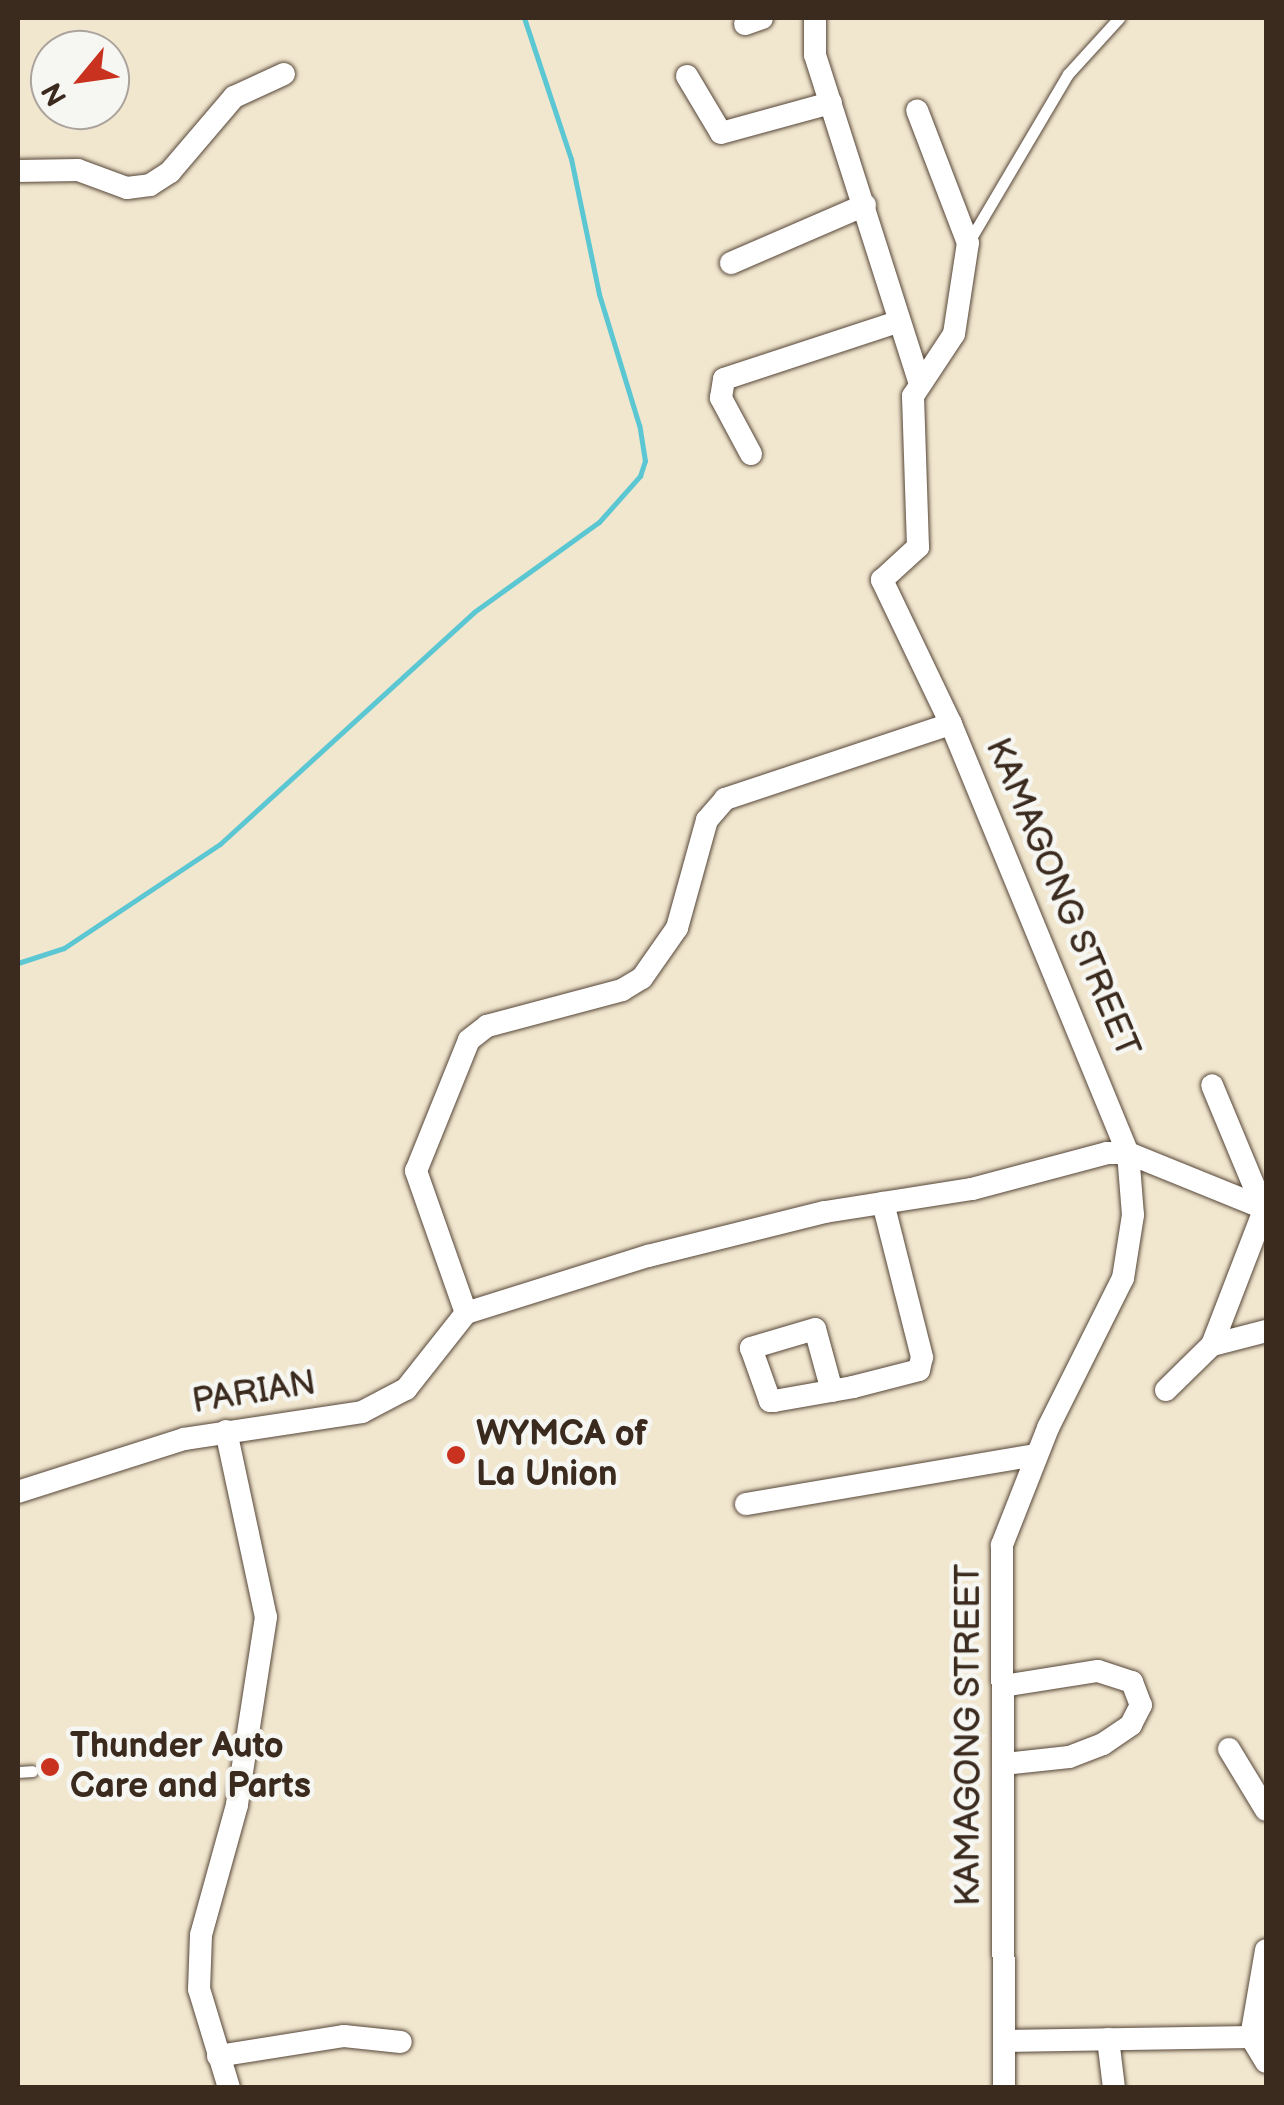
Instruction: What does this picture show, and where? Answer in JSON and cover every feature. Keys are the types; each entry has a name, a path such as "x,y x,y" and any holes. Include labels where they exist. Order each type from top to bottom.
{"street":[{"path":"815,18 813,46 865,206 897,322 919,381"},
{"path":"18,170 78,170 127,188 150,185 170,172 234,97 284,74"},
{"path":"687,76 721,133 831,103"},
{"path":"917,110 968,243 954,334 919,381"},
{"path":"731,264 865,206"},
{"path":"751,454 721,398 724,379 897,322"},
{"name":"KAMAGONG STREET","path":"919,381 910,429 918,547 882,580 951,724 1128,1153 1133,1215 1123,1278 1036,1455 1002,1545 1004,2088"},
{"path":"951,724 725,799 707,820 677,928 642,978 622,990 486,1026 469,1040 416,1172 466,1314 648,1256 1128,1153 1265,1210"},
{"path":"1166,1390 1212,1345 1265,1210 1212,1085"},
{"path":"832,1390 919,1370 921,1364 883,1203"},
{"name":"PARIAN","path":"18,1492 226,1431 362,1412 384,1402 434,1360 466,1314"},
{"path":"1212,1345 1266,1331"},
{"path":"226,1431 266,1617 239,1792 200,1935 199,1989 229,2088"},
{"path":"746,1504 1036,1455"},
{"path":"1003,1686 1098,1672 1132,1682 1141,1705 1131,1725 1104,1744 1069,1757 1005,1764"},
{"path":"1229,1749 1266,1810"},
{"path":"1266,1950 1258,2034 1266,2062"},
{"path":"1004,2040 1258,2034"},
{"path":"218,2056 344,2036 401,2042"},
{"path":"1108,2039 1114,2088"}],"lane":[{"path":"968,243 1068,74 1119,18"},
{"path":"18,1772 32,1771"}],"waterway":[{"path":"18,963 64,948 220,844 474,612 599,522 640,476 645,461 639,425 599,294 571,159 524,18"}],"place":[{"name":"WYMCA of La Union","path":"456,1455"},
{"name":"Thunder Auto Care and Parts","path":"50,1767"}]}
